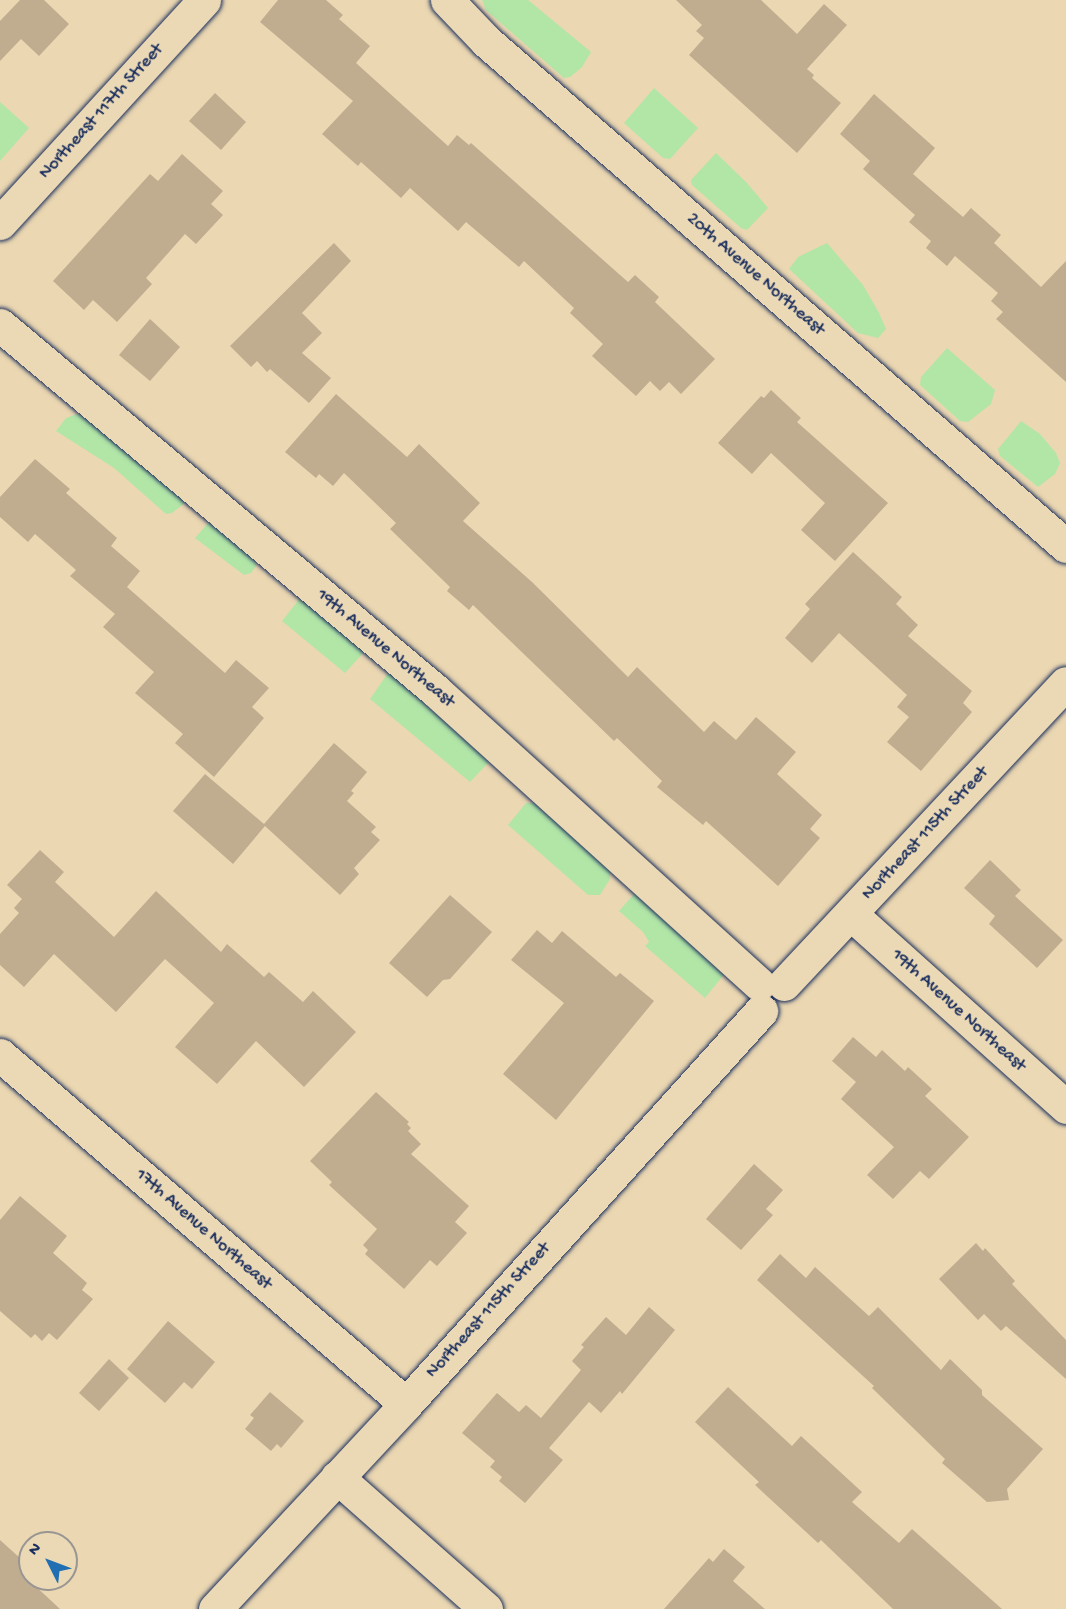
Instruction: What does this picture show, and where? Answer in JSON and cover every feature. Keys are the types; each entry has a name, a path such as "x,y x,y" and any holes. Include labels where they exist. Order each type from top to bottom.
{"street":[{"name":"Northeast 117th Street","path":"0,223 204,0"},
{"name":"20th Avenue Northeast","path":"447,0 486,41 1066,546"},
{"name":"19th Avenue Northeast","path":"0,325 436,692 768,993"},
{"name":"Northeast 115th Street","path":"214,1609 406,1404 768,993 851,914 1066,683"},
{"name":"19th Avenue Northeast","path":"851,914 1066,1107"},
{"name":"17th Avenue Northeast","path":"0,1055 406,1404"},
{"path":"337,1477 486,1609"}],"green space":[{"path":"482,0 528,0 591,52 582,67 570,77 564,78 486,10"},
{"path":"654,88 698,128 670,159 663,158 624,123"},
{"path":"0,102 29,128 0,161"},
{"path":"716,153 747,183 768,208 747,230 741,228 692,185 691,180"},
{"path":"827,243 863,285 879,313 886,329 878,338 858,333 789,269 798,257"},
{"path":"947,348 995,390 991,404 968,422 960,421 920,385 921,377"},
{"path":"77,414 92,420 186,502 172,513 166,514 114,468 56,431 66,418"},
{"path":"1021,421 1040,434 1056,453 1060,463 1055,474 1038,487 1000,456 998,449"},
{"path":"209,522 253,557 256,566 251,573 244,575 195,538"},
{"path":"301,597 366,650 345,673 282,621"},
{"path":"390,670 489,762 470,782 370,699"},
{"path":"526,803 535,803 610,868 610,879 600,895 588,895 508,825"},
{"path":"634,894 643,895 726,972 705,998 645,946 649,942 643,932 619,911"}],"building":[{"path":"20,0 44,0 69,24 39,56 21,39 0,61 0,21"},
{"path":"278,0 326,0 343,15 339,19 370,46 356,63 448,146 457,135 469,145 471,143 628,282 635,275 659,297 655,302 715,359 681,394 669,382 660,391 650,381 636,396 592,356 603,344 570,313 574,308 524,261 519,267 466,222 458,231 410,188 401,198 361,162 358,166 322,134 353,101 260,22"},
{"path":"676,0 761,0 797,34 824,4 847,25 807,69 814,75 812,78 841,103 797,153 689,55 704,38 696,31 702,25"},
{"path":"215,93 246,122 221,150 189,121"},
{"path":"874,94 935,148 913,174 963,217 971,208 1001,235 994,243 1041,287 1066,261 1066,382 996,319 1003,312 991,301 998,293 955,256 947,266 926,248 931,241 909,222 915,215 863,169 870,161 840,134"},
{"path":"182,154 223,191 211,204 223,215 196,244 185,234 146,278 152,284 117,322 93,300 84,310 53,281 150,174 158,181"},
{"path":"334,243 351,261 302,313 322,333 302,353 331,378 309,403 270,369 267,372 257,361 251,367 230,346"},
{"path":"150,319 180,347 150,381 119,355"},
{"path":"771,390 801,418 797,422 888,503 835,561 801,530 825,503 771,453 752,474 718,443 761,396 764,398"},
{"path":"336,394 407,457 419,444 480,503 463,521 532,582 628,677 637,667 704,732 714,721 736,740 756,717 796,752 777,774 822,815 810,829 820,838 778,886 706,821 703,825 657,787 662,781 617,738 614,741 473,605 469,610 447,591 450,587 390,529 396,523 344,473 333,486 319,474 316,478 285,452"},
{"path":"35,459 70,489 66,493 117,538 111,546 140,571 127,587 225,673 236,660 269,688 252,707 264,718 214,777 175,743 183,734 135,693 154,672 103,627 115,614 70,576 76,570 35,534 28,542 0,517 0,497"},
{"path":"853,552 902,597 896,604 918,625 908,636 972,691 963,703 972,712 921,771 887,742 909,717 897,707 907,695 839,633 812,663 785,638 810,609 805,604"},
{"path":"334,743 367,772 351,791 354,793 347,801 376,827 371,832 380,840 354,868 359,874 340,895 265,826 233,864 173,811 205,774 264,824"},
{"path":"40,850 64,872 55,882 114,937 156,891 221,952 227,944 264,977 269,972 303,1002 313,991 356,1032 304,1087 256,1041 217,1084 175,1047 214,1003 165,959 116,1012 54,954 24,987 0,965 0,934 19,913 14,908 22,899 7,885"},
{"path":"990,860 1021,890 1015,896 1063,940 1037,968 989,924 995,916 964,888"},
{"path":"450,895 492,932 450,979 443,980 427,997 389,963"},
{"path":"537,930 552,943 562,931 616,977 620,973 654,1001 556,1120 503,1074 564,1003 511,960"},
{"path":"853,1037 876,1057 882,1050 905,1071 908,1067 932,1089 925,1096 969,1137 929,1179 920,1171 893,1199 867,1175 894,1147 841,1099 856,1082 832,1061"},
{"path":"376,1092 409,1122 407,1124 411,1128 408,1131 421,1144 411,1154 469,1206 455,1222 467,1233 437,1266 430,1260 404,1289 365,1254 368,1250 363,1245 377,1229 329,1185 332,1182 310,1161"},
{"path":"754,1164 783,1190 766,1209 773,1215 741,1250 706,1219"},
{"path":"20,1196 67,1236 53,1253 87,1283 82,1290 93,1299 57,1340 49,1333 42,1341 35,1334 31,1338 0,1311 0,1220"},
{"path":"976,1243 983,1251 985,1248 1015,1281 1012,1284 1066,1340 1066,1379 1006,1326 1001,1331 984,1314 978,1320 939,1279"},
{"path":"780,1254 806,1278 815,1267 869,1316 878,1307 941,1370 950,1359 982,1390 982,1395 1043,1449 1007,1489 1009,1500 987,1502 942,1463 945,1459 872,1388 874,1386 757,1280"},
{"path":"649,1307 675,1330 622,1394 620,1391 601,1413 589,1402 549,1448 563,1460 525,1503 499,1481 502,1477 490,1467 495,1461 462,1433 497,1393 519,1412 526,1405 541,1418 581,1370 572,1361 584,1347 581,1345 606,1317 626,1335"},
{"path":"168,1321 215,1362 192,1389 184,1382 165,1403 127,1369"},
{"path":"109,1359 129,1378 99,1411 79,1393"},
{"path":"728,1387 792,1446 801,1436 862,1492 852,1502 899,1543 912,1529 1002,1609 893,1609 821,1540 818,1543 755,1485 759,1482 695,1422"},
{"path":"270,1392 304,1421 281,1448 277,1444 271,1451 245,1429 254,1418 250,1415"},
{"path":"0,1540 18,1556 18,1591 41,1591 60,1609 0,1609"},
{"path":"724,1549 745,1567 733,1581 765,1609 664,1609 709,1558 713,1562"}]}
